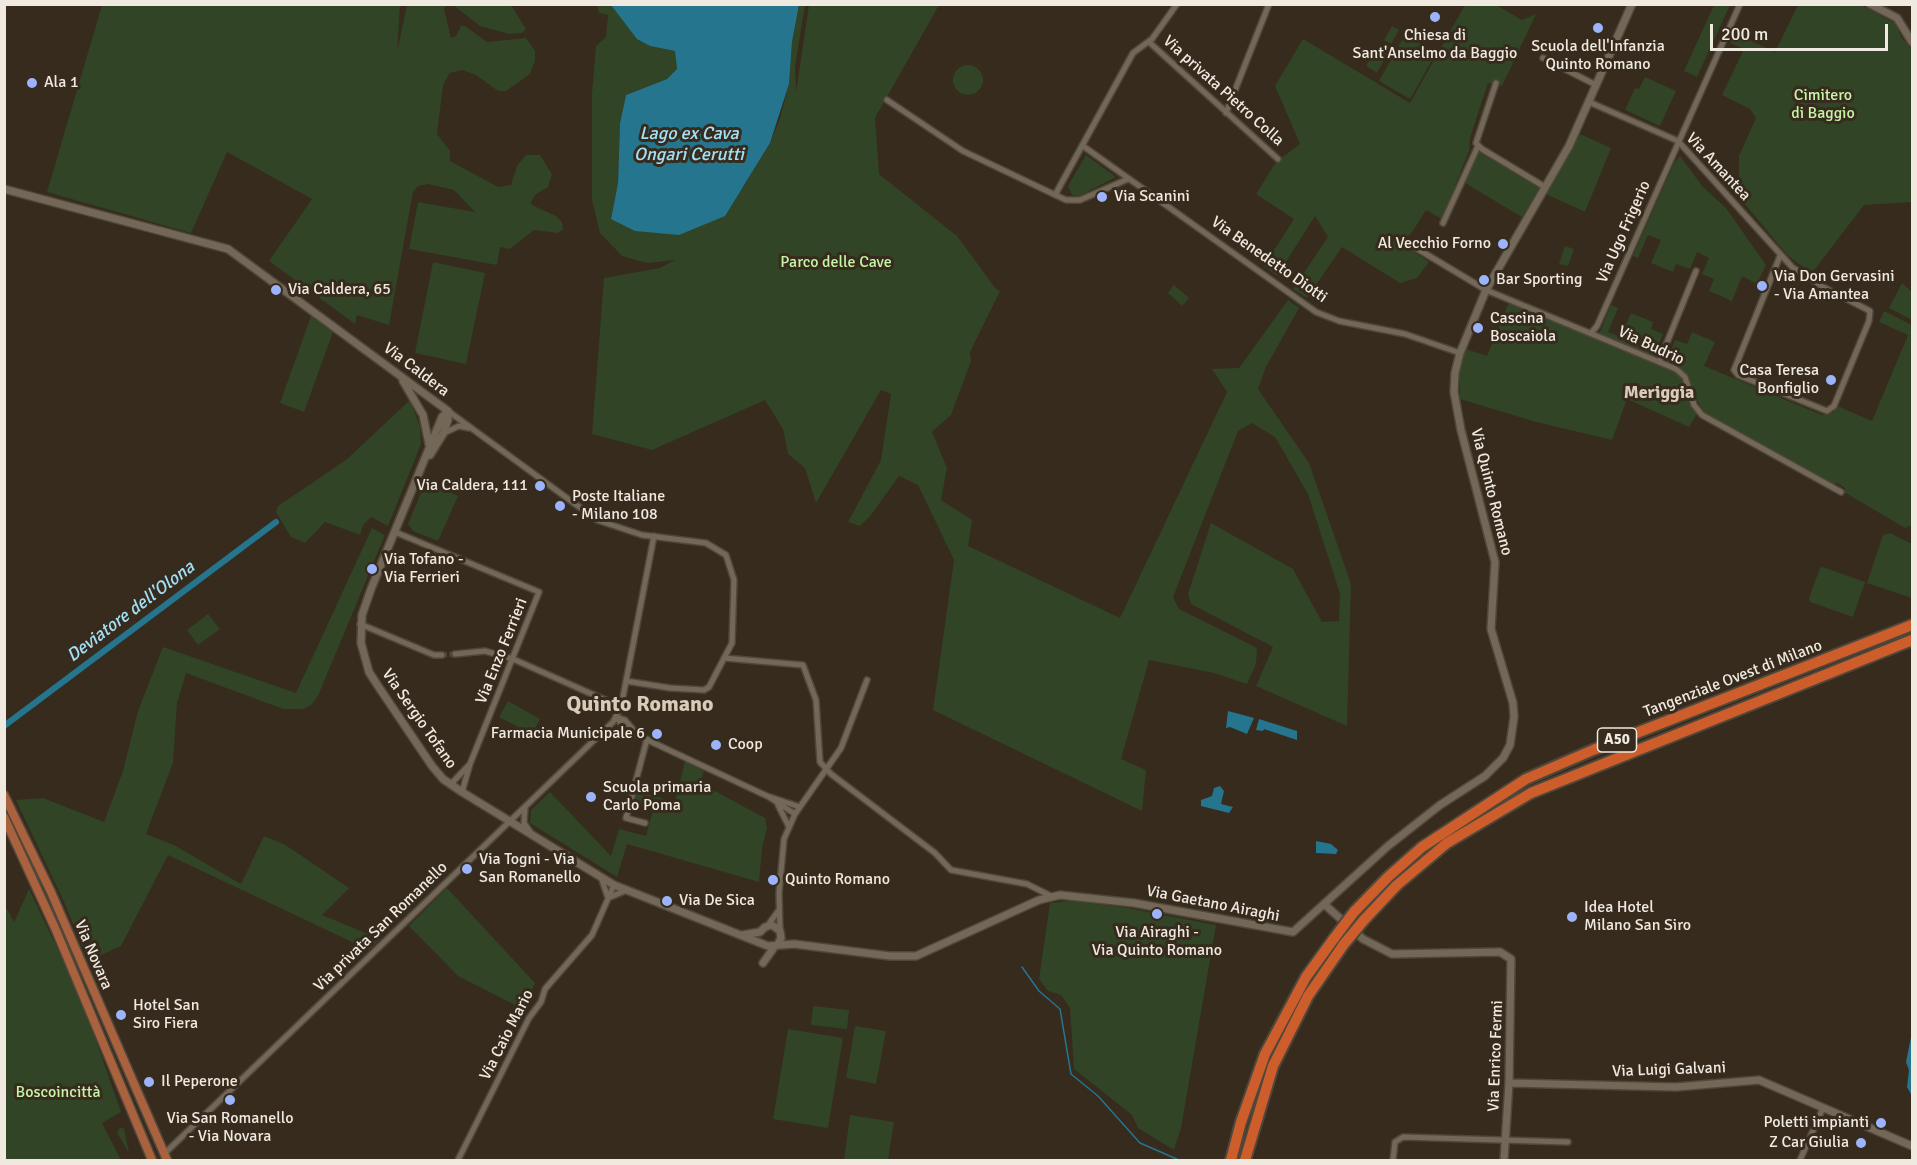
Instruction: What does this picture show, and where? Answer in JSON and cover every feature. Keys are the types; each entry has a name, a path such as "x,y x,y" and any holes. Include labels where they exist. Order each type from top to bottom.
{"highway":[{"name":"Tangenziale Ovest di Milano","path":"1231,1161 1241,1122 1265,1054 1306,977 1354,912 1388,877 1422,847 1526,779 1593,750 1912,625"},
{"name":"Tangenziale Ovest di Milano","path":"1245,1161 1273,1066 1308,996 1344,944 1364,920 1397,885 1447,843 1532,793 1912,640"}],"main road":[{"name":"Via Novara","path":"4,795 51,892 165,1157"},
{"name":"Via Novara","path":"4,817 55,928 152,1160"},
{"path":"152,1160 165,1157"}],"street":[{"path":"1055,195 1133,53 1149,42 1177,4"},
{"path":"1226,112 1269,4"},
{"name":"Via Quinto Romano","path":"1324,904 1388,846 1440,805 1485,776 1503,758 1510,745 1514,717 1513,703 1491,629 1495,562 1454,392 1460,353 1486,290 1569,146 1632,4"},
{"name":"Via Ugo Frigerio","path":"1591,333 1597,326 1739,4"},
{"path":"1870,4 1897,18 1912,42"},
{"name":"Via privata Pietro Colla","path":"1149,42 1278,159"},
{"path":"1543,58 1596,86"},
{"path":"1443,223 1478,146 1476,138 1496,83"},
{"path":"887,100 963,151 1072,202 1128,179"},
{"name":"Via Amantea","path":"1588,102 1678,141 1780,256 1811,280 1870,311 1869,321 1834,406 1827,411 1738,375 1734,370 1735,362 1780,256"},
{"name":"Via Benedetto Diotti","path":"1083,146 1128,179 1143,186 1316,312 1339,321 1405,334 1460,353"},
{"path":"1478,146 1545,187"},
{"name":"Via Caldera","path":"4,189 228,249 590,516 632,532 706,543 723,552 734,580 732,638 709,687 704,690 658,687 626,681"},
{"path":"1401,239 1486,290"},
{"path":"1659,362 1696,271"},
{"name":"Via Budrio","path":"1486,290 1659,362 1685,377 1694,405 1706,418 1840,492"},
{"path":"395,371 420,407 428,427 430,447"},
{"name":"Via Sergio Tofano","path":"423,466 442,434 448,420 448,411"},
{"name":"Via Sergio Tofano","path":"448,411 442,417 371,589 360,624 361,643 369,672 432,766 450,785 614,885 763,944"},
{"path":"442,434 459,426 474,430"},
{"name":"Via Enzo Ferrieri","path":"395,532 539,592 470,764 462,792"},
{"name":"Via privata San Romanello","path":"165,1157 616,717 621,707 654,536"},
{"path":"360,624 434,655 442,655"},
{"path":"455,654 485,651 513,659 621,707"},
{"path":"724,658 803,665 816,700 818,756 827,769"},
{"path":"760,932 764,961 776,945 781,933 779,908 782,847 789,827 795,814 841,748 867,681"},
{"path":"616,717 625,720 637,734 647,739 767,796 800,807"},
{"path":"645,823 626,818 647,739"},
{"name":"Via Enzo Ferrieri","path":"450,785 470,764"},
{"name":"Via Gaetano Airaghi","path":"827,769 935,853 951,870 1032,886 1051,896 1084,896 1134,903 1290,932 1301,927 1324,904"},
{"path":"767,796 795,814"},
{"path":"777,804 789,827"},
{"path":"525,807 524,823 533,836"},
{"path":"601,877 608,898 627,890"},
{"name":"Via Caio Mario","path":"458,1161 545,989 592,935 614,885"},
{"path":"1032,886 1039,900"},
{"path":"763,944 794,944 890,956 916,956 1051,896"},
{"name":"Via Enrico Fermi","path":"1324,904 1363,939 1392,954 1488,952 1507,955 1512,963 1509,1083 1504,1161"},
{"path":"739,935 760,932 768,925 779,908"},
{"path":"768,925 775,926 794,944"},
{"name":"Via Luigi Galvani","path":"1509,1083 1677,1087 1755,1080 1912,1146"},
{"path":"1800,1161 1823,1108"},
{"path":"1393,1161 1395,1142 1403,1137 1568,1142"}],"green space":[{"path":"102,5 400,5 397,52 407,5 446,5 444,9 451,38 456,36 461,26 465,26 487,42 526,38 535,51 535,60 530,74 506,91 498,91 476,75 462,70 450,73 443,85 437,134 450,151 450,161 498,187 511,185 517,166 526,155 540,155 552,174 548,187 536,194 531,202 532,205 556,216 562,222 563,229 558,233 534,230 510,249 500,247 497,265 409,249 418,202 475,212 454,190 428,184 418,186 413,192 389,325 357,315 355,324 269,261 312,199 227,152 191,233 47,192"},
{"path":"453,5 511,5 526,29 522,33 509,34 480,26"},
{"name":"Parco delle Cave","path":"597,5 611,5 650,46 675,51 677,70 667,79 626,95 620,123 618,183 611,219 742,189 770,143 780,118 789,84 792,42 799,5 805,5 795,66 796,92 809,5 939,5 875,118 879,174 957,236 996,289 1000,291 970,352 971,361 951,415 932,432 947,468 941,500 972,520 968,546 1120,618 1227,392 1212,369 1239,368 1288,300 1299,308 1266,367 1258,389 1309,463 1351,584 1347,726 1256,686 1273,647 1191,604 1188,594 1211,523 1293,569 1322,622 1339,621 1340,594 1308,494 1275,437 1252,423 1238,431 1173,597 1179,609 1257,648 1256,664 1247,684 1214,673 1149,660 1121,759 1146,770 1142,811 933,710 954,560 918,485 899,476 871,515 860,526 848,522 881,460 891,394 881,390 816,503 805,468 788,454 783,429 765,400 652,450 592,434 604,278 660,268 675,260 647,263 622,256 600,233 592,200 592,93 596,46 606,37 608,15 599,13"},
{"path":"1465,5 1496,5 1522,20 1536,14 1502,86 1488,83 1470,138 1469,151 1442,219 1426,210 1413,231 1401,243 1429,262 1417,278 1400,283 1342,247 1307,298 1293,289 1328,237 1315,216 1277,276 1264,266 1294,219 1256,194 1276,162 1300,144 1275,86 1303,39 1410,103"},
{"path":"1714,5 1730,5 1697,77 1684,71"},
{"name":"Cimitero di Baggio","path":"1798,5 1861,5 1896,24 1901,37 1912,49 1912,202 1864,205 1812,273 1788,256 1734,191 1739,179 1739,156 1756,118 1750,109 1722,95 1744,49 1730,43 1734,33 1775,52"},
{"path":"1392,26 1399,30 1391,44 1384,40"},
{"path":"1405,35 1436,53 1410,99 1379,81"},
{"path":"1378,47 1388,53 1377,73 1366,66"},
{"path":"968,65 979,69 983,80 979,91 968,95 957,91 953,80 957,69"},
{"path":"1645,77 1676,91 1660,126 1625,110 1635,88 1639,89"},
{"path":"1580,134 1611,148 1585,212 1546,194"},
{"path":"1479,152 1539,188 1522,217 1465,183"},
{"path":"1086,155 1116,177 1079,196 1072,195 1068,186"},
{"path":"1680,156 1703,187 1726,208 1766,265 1757,284 1742,276 1732,301 1709,291 1714,279 1702,274 1709,258 1697,252 1690,269 1676,264 1673,272 1651,263 1661,240 1648,235 1638,258 1633,256 1674,163"},
{"path":"1565,246 1574,249 1568,266 1559,264"},
{"path":"433,262 485,273 466,364 415,353"},
{"path":"1902,283 1912,292 1912,320 1889,308"},
{"path":"1174,285 1189,298 1182,306 1168,293"},
{"path":"1509,302 1673,372 1681,378 1691,408 1697,414 1689,427 1627,399 1612,440 1536,422 1460,399 1460,368 1466,349 1487,356"},
{"path":"1611,305 1618,308 1608,332 1621,337 1631,313 1653,322 1651,329 1663,334 1654,356 1599,334"},
{"path":"1884,311 1912,325 1912,525 1905,528 1844,492 1845,488 1837,483 1832,485 1705,413 1686,373 1666,362 1675,340 1687,344 1692,332 1715,342 1704,366 1822,415 1833,413 1837,406 1872,421 1908,335 1879,322"},
{"path":"311,316 333,332 304,412 280,403"},
{"path":"410,400 420,427 421,444 388,526 371,517 363,525 360,535 325,522 305,543 291,537 276,512 278,506 346,460"},
{"path":"426,481 458,496 438,541 413,531 408,524"},
{"path":"372,528 385,535 318,696 311,705 303,709 283,709 186,673 177,703 173,763 146,834 174,845 241,884 264,836 284,844 349,888 322,915 380,939 369,950 168,855 121,946 88,961 65,904 16,800 43,798 104,822 123,771 138,711 163,647 296,693"},
{"path":"1890,533 1912,544 1912,598 1867,583 1883,535"},
{"path":"1823,567 1865,582 1853,617 1810,602 1809,598 1820,568"},
{"path":"208,614 220,629 198,645 187,630"},
{"path":"508,701 540,719 532,734 499,717"},
{"path":"685,761 704,771 700,783 765,818 767,828 762,848 759,882 627,844 617,877 530,823 531,810 550,792 611,856 619,829 646,836 653,810 634,804 637,791 675,802"},
{"path":"447,888 535,983 523,1009 458,976 409,926"},
{"name":"Boscoincittà","path":"29,889 82,1000 121,1112 102,1123 120,1158 118,1160 5,1160 4,904 14,922"},
{"path":"1071,901 1127,908 1216,925 1181,1128 1174,1150 1138,1128 1132,1115 1074,1069 1070,1008 1061,995 1048,991 1039,979 1050,903"},
{"path":"813,1006 849,1010 847,1029 811,1025"},
{"path":"855,1026 886,1031 876,1084 846,1078"},
{"path":"788,1029 843,1038 828,1128 773,1119"},
{"path":"850,1115 894,1122 888,1160 844,1160"},
{"path":"120,1127 124,1129 129,1153 117,1133"}],"water":[{"name":"Lago ex Cava Ongari Cerutti","path":"611,5 799,5 792,42 789,84 770,143 725,216 679,235 635,231 611,219 618,183 620,123 626,95 667,79 677,69 675,51 650,46 637,39"},
{"path":"1228,711 1254,718 1247,734 1230,727 1226,728"},
{"path":"1259,719 1297,731 1297,740 1264,729 1263,731 1256,730"},
{"path":"1220,786 1224,791 1221,804 1233,807 1229,813 1201,806 1201,800 1212,796 1214,788"},
{"path":"1316,841 1331,844 1338,850 1336,854 1316,853"},
{"path":"1912,1032 1912,1096 1907,1087 1909,1070 1906,1062"}],"waterway":[{"name":"Deviatore dell'Olona","path":"4,726 276,522"},
{"path":"1022,967 1039,991 1060,1009 1071,1074 1098,1096 1140,1143 1179,1160"}],"tunnel":[{"path":"442,655 455,654"}],"place":[{"name":"Chiesa di Sant'Anselmo da Baggio","path":"1435,17"},
{"name":"Scuola dell'Infanzia Quinto Romano","path":"1598,28"},
{"name":"Ala 1","path":"32,83"},
{"name":"Via Scanini","path":"1102,197"},
{"name":"Al Vecchio Forno","path":"1503,244"},
{"name":"Bar Sporting","path":"1484,280"},
{"name":"Via Don Gervasini - Via Amantea","path":"1762,286"},
{"name":"Via Caldera, 65","path":"276,290"},
{"name":"Cascina Boscaiola","path":"1478,328"},
{"name":"Casa Teresa Bonfiglio","path":"1831,380"},
{"name":"Via Caldera, 111","path":"540,486"},
{"name":"Poste Italiane - Milano 108","path":"560,506"},
{"name":"Via Tofano - Via Ferrieri","path":"372,569"},
{"name":"Farmacia Municipale 6","path":"657,734"},
{"name":"Coop","path":"716,745"},
{"name":"Scuola primaria Carlo Poma","path":"591,797"},
{"name":"Via Togni - Via San Romanello","path":"467,869"},
{"name":"Quinto Romano","path":"773,880"},
{"name":"Via De Sica","path":"667,901"},
{"name":"Via Airaghi - Via Quinto Romano","path":"1157,914"},
{"name":"Idea Hotel Milano San Siro","path":"1572,917"},
{"name":"Hotel San Siro Fiera","path":"121,1015"},
{"name":"Il Peperone","path":"149,1082"},
{"name":"Via San Romanello - Via Novara","path":"230,1100"},
{"name":"Poletti impianti","path":"1881,1123"},
{"name":"Z Car Giulia","path":"1861,1143"}],"district":[{"name":"Meriggia","path":"1659,393"},
{"name":"Quinto Romano","path":"640,705"}]}
